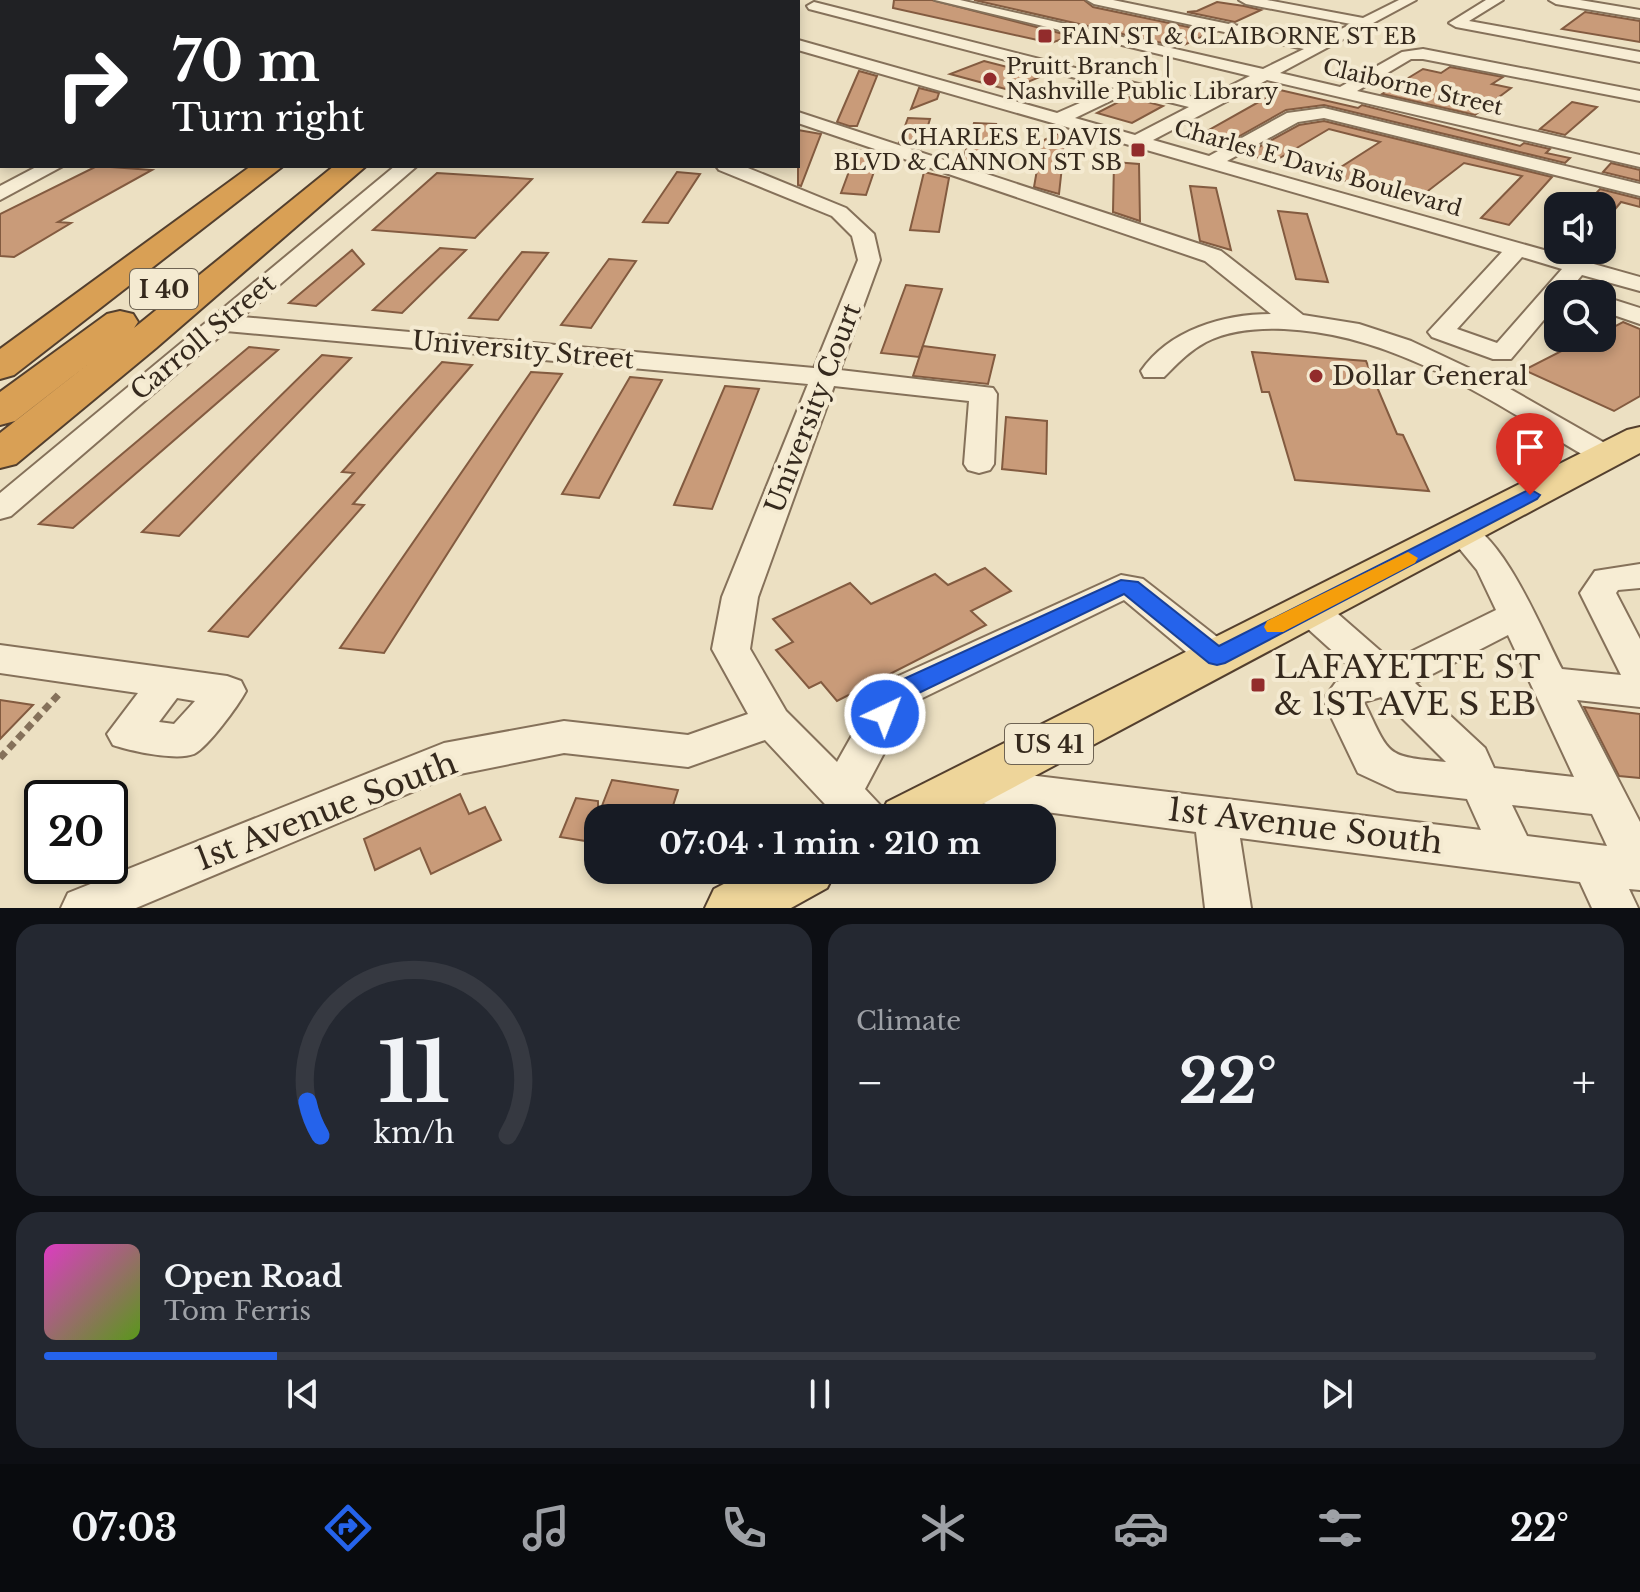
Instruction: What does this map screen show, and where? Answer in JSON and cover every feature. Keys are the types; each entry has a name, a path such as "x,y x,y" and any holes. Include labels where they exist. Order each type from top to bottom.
{"highway":[{"name":"I 40","path":"0,367 266,168"},
{"name":"I 40","path":"0,412 325,168"},
{"path":"0,455 350,168"},
{"path":"0,359 67,319"}],"main road":[{"name":"US 41","path":"932,804 1623,447"},
{"path":"735,908 780,884"}],"street":[{"path":"800,10 837,0"},
{"name":"Claiborne Street","path":"942,0 1640,161"},
{"path":"1094,0 1116,2 1318,47"},
{"path":"1246,0 1365,23"},
{"path":"1137,141 1405,0"},
{"path":"1496,0 1456,23 1627,46"},
{"path":"1556,0 1640,14"},
{"path":"975,55 1116,2"},
{"path":"814,6 1009,64"},
{"path":"1514,26 1640,57"},
{"path":"1185,57 1242,31"},
{"name":"Charles E Davis Boulevard","path":"800,46 1640,284"},
{"path":"1341,93 1414,54 1432,54 1540,81 1640,96"},
{"path":"975,55 1204,106"},
{"path":"914,78 939,69"},
{"path":"1059,119 1121,91"},
{"path":"1211,162 1293,117 1324,113 1640,190"},
{"path":"800,118 1213,256 1294,320"},
{"path":"0,194 49,168"},
{"name":"Carroll Street","path":"0,509 405,168"},
{"name":"University Court","path":"731,168 839,212 863,234 869,260 740,597 731,649 772,722"},
{"path":"1517,249 1441,332 1502,353 1544,312"},
{"path":"1571,280 1577,266"},
{"path":"1616,308 1640,317"},
{"path":"1154,371 1176,349 1204,333 1243,322 1294,320 1347,327 1383,338 1623,447"},
{"name":"University Street","path":"219,323 983,394 979,464"},
{"path":"1461,531 1492,565 1640,869"},
{"path":"1640,576 1607,579 1598,593 1640,675"},
{"path":"853,804 870,745 895,694 1121,587 1131,587 1217,657"},
{"path":"1309,609 1470,760 1513,853"},
{"path":"1517,615 1388,680 1350,692 1343,700 1373,761 1397,774 1606,798"},
{"path":"0,659 227,691 183,741 127,734 167,684"},
{"path":"1550,682 1640,692"},
{"path":"772,722 852,804"},
{"name":"1st Avenue South","path":"84,908 444,760 564,737 688,751 772,722"},
{"name":"1st Avenue South","path":"970,784 1640,869"},
{"path":"1215,814 1228,908"},
{"path":"1594,864 1615,908"}],"path":[{"path":"0,758 70,682"}],"building":[{"path":"894,0 932,0 1071,36 1051,43 893,8"},
{"path":"974,0 1084,0 1093,7 1212,32 1184,45 1162,43"},
{"path":"1217,2 1261,10 1235,22 1187,12"},
{"path":"1585,12 1640,21 1640,42 1562,29"},
{"name":"Pruitt Branch | Nashville Public Library","path":"984,61 1042,76 1009,90 950,74"},
{"path":"1450,67 1503,77 1492,84 1511,88 1475,115 1382,94 1423,69 1441,73"},
{"path":"859,71 877,76 857,126 849,126 837,122"},
{"path":"919,88 939,93 937,99 911,109"},
{"path":"1280,90 1358,108 1362,105 1520,146 1524,143 1550,149 1546,153 1570,158 1565,163 1324,105 1286,110 1220,147 1193,139"},
{"path":"1128,97 1163,106 1132,123 1097,113"},
{"path":"1572,102 1597,107 1565,135 1540,129"},
{"path":"908,118 930,119 921,148 899,142"},
{"path":"1324,121 1552,177 1509,225 1481,218 1522,176 1464,163 1415,201 1327,176 1380,142 1329,129 1273,162 1246,154 1299,125"},
{"path":"974,123 996,124 985,166 962,163"},
{"path":"800,130 821,134 801,186 798,185"},
{"path":"1066,130 1059,194 1034,187 1042,141"},
{"path":"857,150 880,154 866,195 841,193"},
{"path":"1114,162 1139,164 1140,221 1113,212"},
{"path":"1611,163 1640,170 1640,181 1603,172"},
{"path":"93,168 152,170 58,222 71,223 14,257 0,256 0,214"},
{"path":"677,172 700,174 668,223 643,222"},
{"path":"924,172 949,178 939,232 910,230"},
{"path":"437,173 532,179 475,238 373,230"},
{"path":"1190,186 1216,188 1231,250 1200,241"},
{"path":"1616,193 1640,199 1640,207 1621,202 1616,208"},
{"path":"1278,211 1307,214 1328,282 1296,279"},
{"path":"440,248 466,250 402,313 373,310"},
{"path":"352,250 364,264 316,306 289,303"},
{"path":"522,252 548,253 498,320 469,318"},
{"path":"609,259 636,261 591,328 561,325"},
{"path":"906,285 942,289 919,357 881,353"},
{"path":"1623,322 1640,329 1640,396 1614,411 1524,370 1559,352 1616,352 1616,326"},
{"path":"923,346 995,355 988,384 913,376"},
{"path":"249,347 278,350 73,528 39,524"},
{"path":"1252,352 1366,361 1397,434 1403,435 1429,491 1295,480 1269,392 1262,392"},
{"path":"322,355 351,358 179,536 142,532"},
{"path":"442,362 472,365 353,504 364,505 248,637 209,631 354,473 342,472"},
{"path":"531,372 562,374 384,653 340,648"},
{"path":"630,377 662,380 599,498 562,494"},
{"path":"725,386 759,389 712,509 674,505"},
{"path":"1006,417 1047,421 1046,474 1002,469"},
{"path":"985,568 1011,591 971,611 986,625 837,701 821,682 809,688 776,650 793,642 773,619 850,583 871,604 935,574 948,585"},
{"path":"0,700 33,705 0,739"},
{"path":"1584,707 1640,714 1640,778 1619,776"},
{"path":"612,780 678,790 674,804 603,804"},
{"path":"460,794 469,814 485,807 501,840 431,874 420,848 375,870 364,839"},
{"path":"576,798 598,801 598,804 584,804 584,841 560,837"}],"slow traffic":[{"path":"1275,627 1408,558"}],"place":[{"name":"FAIN ST & CLAIBORNE ST EB","path":"1045,36"},
{"name":"Pruitt Branch | Nashville Public Library","path":"990,79"},
{"name":"CHARLES E DAVIS BLVD & CANNON ST SB","path":"1138,150"},
{"name":"Dollar General","path":"1316,376"},
{"name":"LAFAYETTE ST & 1ST AVE S EB","path":"1258,685"}],"route":[{"path":"885,714 895,694 1121,587 1131,587 1217,657 1530,495"}]}
